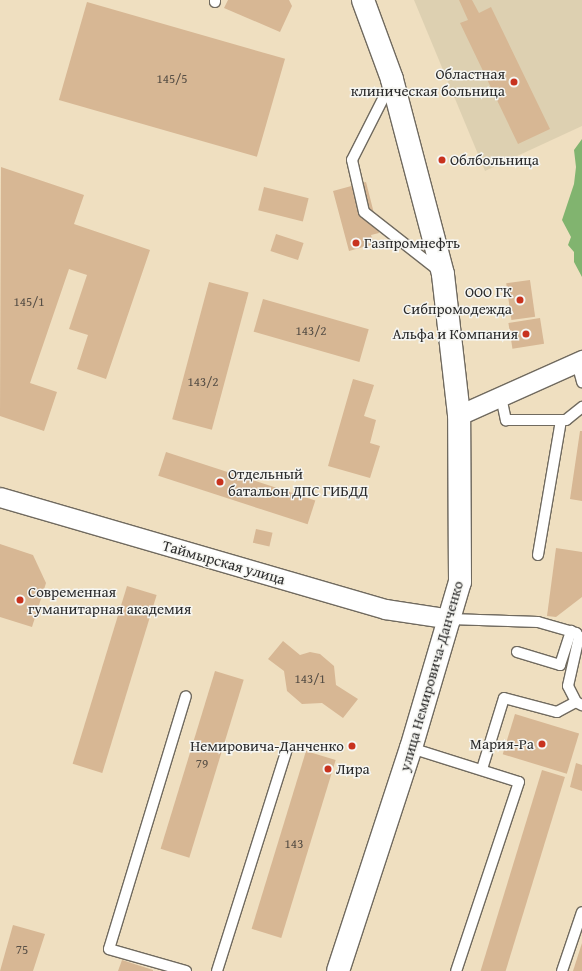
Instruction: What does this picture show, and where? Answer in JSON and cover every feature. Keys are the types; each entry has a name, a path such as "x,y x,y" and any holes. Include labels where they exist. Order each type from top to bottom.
{"main road":[{"name":"улица Немировича-Данченко","path":"338,971 411,748 460,582 459,415 443,274 392,79 363,0"}],"street":[{"path":"459,415 579,361"},
{"name":"Таймырская улица","path":"0,497 385,609 450,618"}],"lane":[{"path":"392,79 352,160 364,212 443,274"},
{"path":"579,361 582,382"},
{"path":"501,396 506,420 566,420 582,407"},
{"path":"538,554 561,420"},
{"path":"450,618 538,622 577,636"},
{"path":"517,652 560,665 577,636"},
{"path":"482,769 504,698 557,712 579,704 568,686 577,636"},
{"path":"186,696 109,949 186,971"},
{"path":"411,748 482,769 519,782 456,971"},
{"path":"217,971 287,749"},
{"path":"562,971 582,912"}],"shaded area":[{"name":"Областная клиническая больница","path":"414,0 582,0 582,126 485,171"}],"green space":[{"path":"582,139 582,277 574,262 574,252 568,245 571,237 562,220 574,184 576,167 574,150"}],"building":[{"path":"228,0 289,0 292,6 280,32 224,8"},
{"path":"459,0 472,0 479,13 491,7 550,129 518,144 460,23 468,20"},
{"path":"87,2 285,59 257,157 59,100"},
{"path":"1,167 84,195 74,224 150,250 106,379 77,369 88,335 69,329 87,275 69,269 30,383 57,392 44,431 0,416"},
{"path":"366,182 379,233 371,235 374,244 349,251 333,191"},
{"path":"264,187 309,198 303,221 258,210"},
{"path":"276,234 304,243 298,260 270,251"},
{"name":"ООО ГК Сибпромодежда","path":"530,280 535,317 511,320 506,283"},
{"path":"209,282 249,293 212,430 172,419"},
{"path":"263,299 369,329 359,362 254,332"},
{"name":"Альфа и Компания","path":"540,318 544,344 512,349 508,323"},
{"path":"353,379 374,385 364,416 376,420 370,443 380,446 370,478 328,466"},
{"path":"580,431 582,431 582,501 570,499"},
{"name":"Отдельный батальон ДПС ГИБДД","path":"166,452 315,501 308,524 158,476"},
{"path":"256,529 273,533 269,546 253,543"},
{"name":"Современная гуманитарная академия","path":"0,544 33,555 46,583 32,627 0,617"},
{"path":"556,548 582,552 582,597 556,617 547,616"},
{"path":"127,586 157,595 102,773 73,764"},
{"path":"283,641 300,655 310,652 320,654 334,666 336,685 358,699 343,718 322,703 302,704 287,691 284,671 268,659"},
{"path":"215,671 244,680 189,858 161,849"},
{"name":"Мария-Ра","path":"515,714 579,734 567,774 503,754"},
{"path":"306,751 336,760 281,938 252,929"},
{"path":"576,763 582,765 582,791 570,787"},
{"path":"542,770 565,777 506,971 481,971"},
{"path":"13,925 45,934 33,971 0,971"},
{"path":"582,943 582,971 573,971"},
{"path":"122,960 153,970 153,971 118,971"}],"place":[{"name":"Областная клиническая больница","path":"514,82"},
{"name":"Облбольница","path":"442,160"},
{"name":"Газпромнефть","path":"356,243"},
{"name":"ООО ГК Сибпромодежда","path":"520,300"},
{"name":"Альфа и Компания","path":"526,334"},
{"name":"Отдельный батальон ДПС ГИБДД","path":"220,482"},
{"name":"Современная гуманитарная академия","path":"20,600"},
{"name":"Мария-Ра","path":"542,744"},
{"name":"Немировича-Данченко","path":"352,746"},
{"name":"Лира","path":"328,769"}]}
